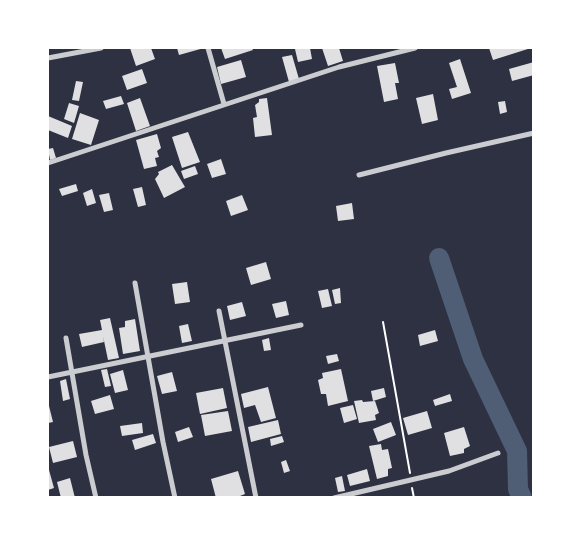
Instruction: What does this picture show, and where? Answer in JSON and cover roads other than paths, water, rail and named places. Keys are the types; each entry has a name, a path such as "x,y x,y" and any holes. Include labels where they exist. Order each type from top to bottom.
{"street":[{"path":"48,58 101,48"},
{"path":"208,48 224,104"},
{"path":"48,163 339,67 415,48"},
{"path":"359,175 446,153 534,134"},
{"path":"135,284 175,498"},
{"path":"219,311 256,498"},
{"path":"48,377 225,339 301,325"},
{"path":"66,338 86,455 96,498"},
{"path":"334,498 449,471 498,453"}],"waterway":[{"path":"439,258 473,359 517,451 518,489 522,498"}]}
